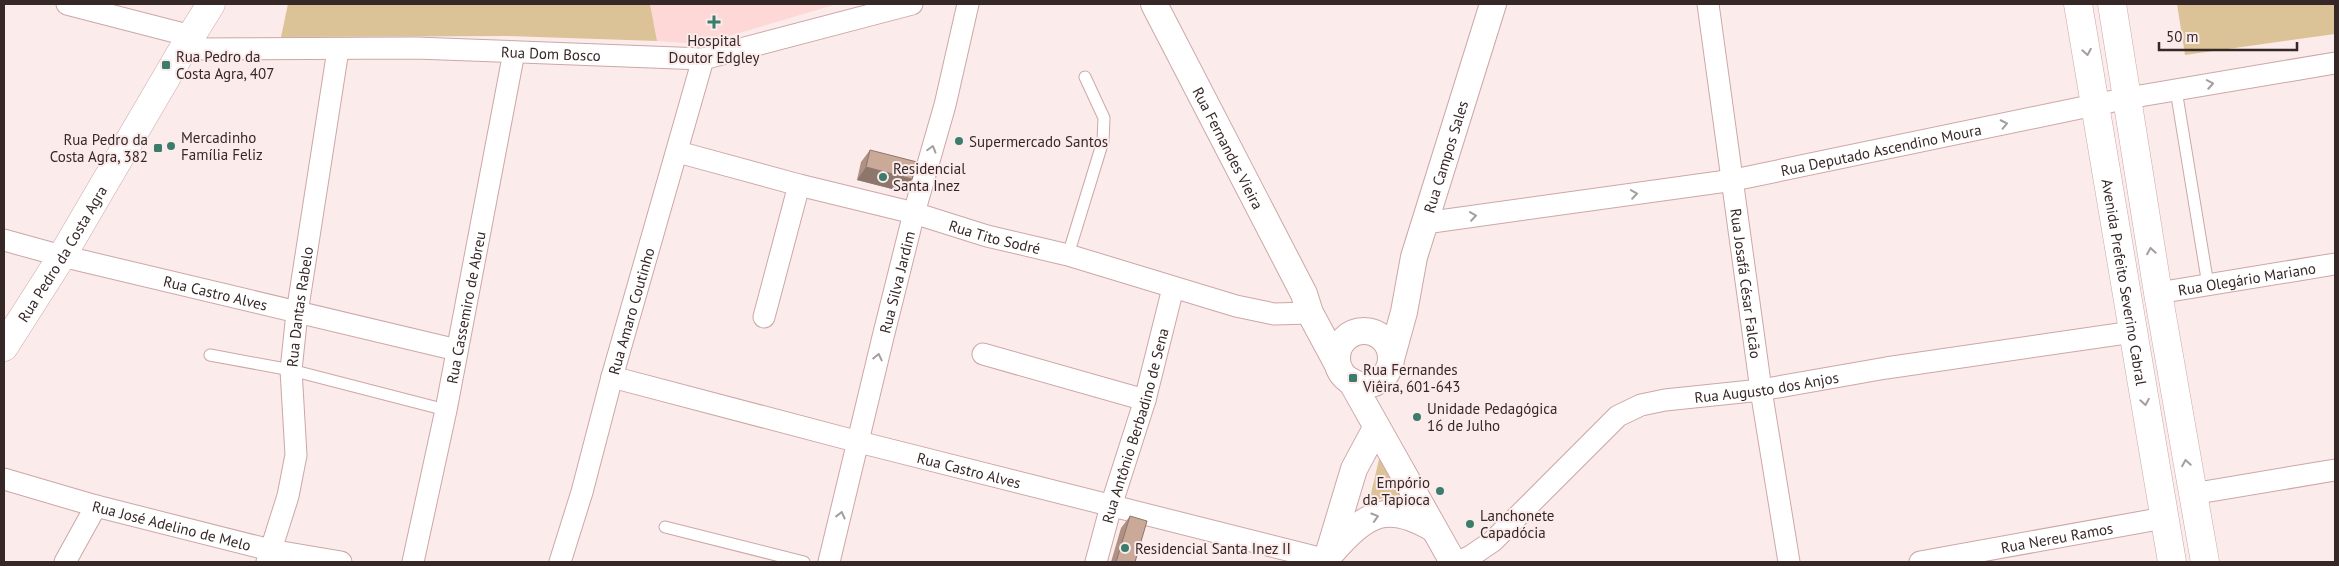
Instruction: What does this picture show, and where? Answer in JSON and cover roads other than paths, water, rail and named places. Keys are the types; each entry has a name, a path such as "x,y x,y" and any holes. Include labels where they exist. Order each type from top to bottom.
{"main road":[{"name":"Rua Pedro da Costa Agra","path":"4,347 62,256 211,4"},
{"name":"Avenida Prefeito Severino Cabral","path":"2078,4 2172,562"},
{"name":"Avenida Prefeito Severino Cabral","path":"2112,4 2158,293 2205,562"}],"street":[{"path":"67,4 187,42"},
{"name":"Rua Dom Bosco","path":"187,42 338,50 416,48 703,59 912,4"},
{"name":"Rua Silva Jardim","path":"829,562 883,337 914,213 945,104 968,4"},
{"name":"Rua Fernandes Vieira","path":"1154,4 1307,303 1344,372 1453,562"},
{"name":"Rua Campos Sales","path":"1326,561 1354,469 1376,426 1404,312 1414,257 1493,4"},
{"name":"Rua Josafá César Falcão","path":"1708,4 1734,180 1761,390 1789,562"},
{"name":"Rua Dantas Rabelo","path":"268,556 288,496 296,455 291,370 297,313 338,50"},
{"name":"Rua Cassemiro de Abreu","path":"413,562 446,410 514,52"},
{"name":"Rua Amaro Coutinho","path":"560,562 582,492 612,377 678,152 703,59"},
{"name":"Rua Deputado Ascendino Moura","path":"1425,223 1734,180 2096,104 2335,63"},
{"name":"Rua Tito Sodré","path":"678,152 914,213 987,236 1068,255 1173,288 1262,312 1274,314 1307,303"},
{"path":"764,317 800,185"},
{"name":"Rua Castro Alves","path":"4,240 62,256 457,350"},
{"name":"Rua Olegário Mariano","path":"2158,293 2335,264"},
{"name":"Rua Antônio Berbadino de Sena","path":"1096,562 1111,506 1146,400 1173,288"},
{"name":"Rua Fernandes Vieira","path":"1307,303 1367,334"},
{"path":"1367,334 1385,341 1390,364 1376,382 1368,385 1344,372 1337,355 1343,341 1367,334 1404,312"},
{"name":"Rua Augusto dos Anjos","path":"1458,562 1471,556 1493,541 1618,416 1641,405 1665,400 1761,390 1886,368 2133,332"},
{"path":"984,354 1146,400"},
{"name":"Rua Castro Alves","path":"612,377 1326,561"},
{"path":"2192,494 2335,470"},
{"name":"Rua José Adelino de Melo","path":"4,478 268,556 341,562"},
{"path":"65,562 96,506"},
{"path":"1326,561 1357,525 1382,514 1406,514 1434,529"},
{"name":"Rua Nereu Ramos","path":"1920,562 2164,518"}],"lane":[{"path":"1068,255 1103,141 1104,118 1085,77"},
{"path":"2176,90 2208,285"},
{"path":"210,355 291,370 446,410"},
{"path":"665,527 804,562"}],"place":[{"name":"Hospital Doutor Edgley","path":"714,22"},
{"name":"Rua Pedro da Costa Agra, 407","path":"166,65"},
{"name":"Supermercado Santos","path":"959,141"},
{"name":"Mercadinho Família Feliz","path":"171,146"},
{"name":"Rua Pedro da Costa Agra, 382","path":"158,148"},
{"name":"Residencial Santa Inez","path":"883,177"},
{"name":"Rua Fernandes Viêira, 601-643","path":"1353,378"},
{"name":"Unidade Pedagógica 16 de Julho","path":"1417,417"},
{"name":"Empório da Tapioca","path":"1440,491"},
{"name":"Lanchonete Capadócia","path":"1470,524"},
{"name":"Residencial Santa Inez II","path":"1125,548"}]}
